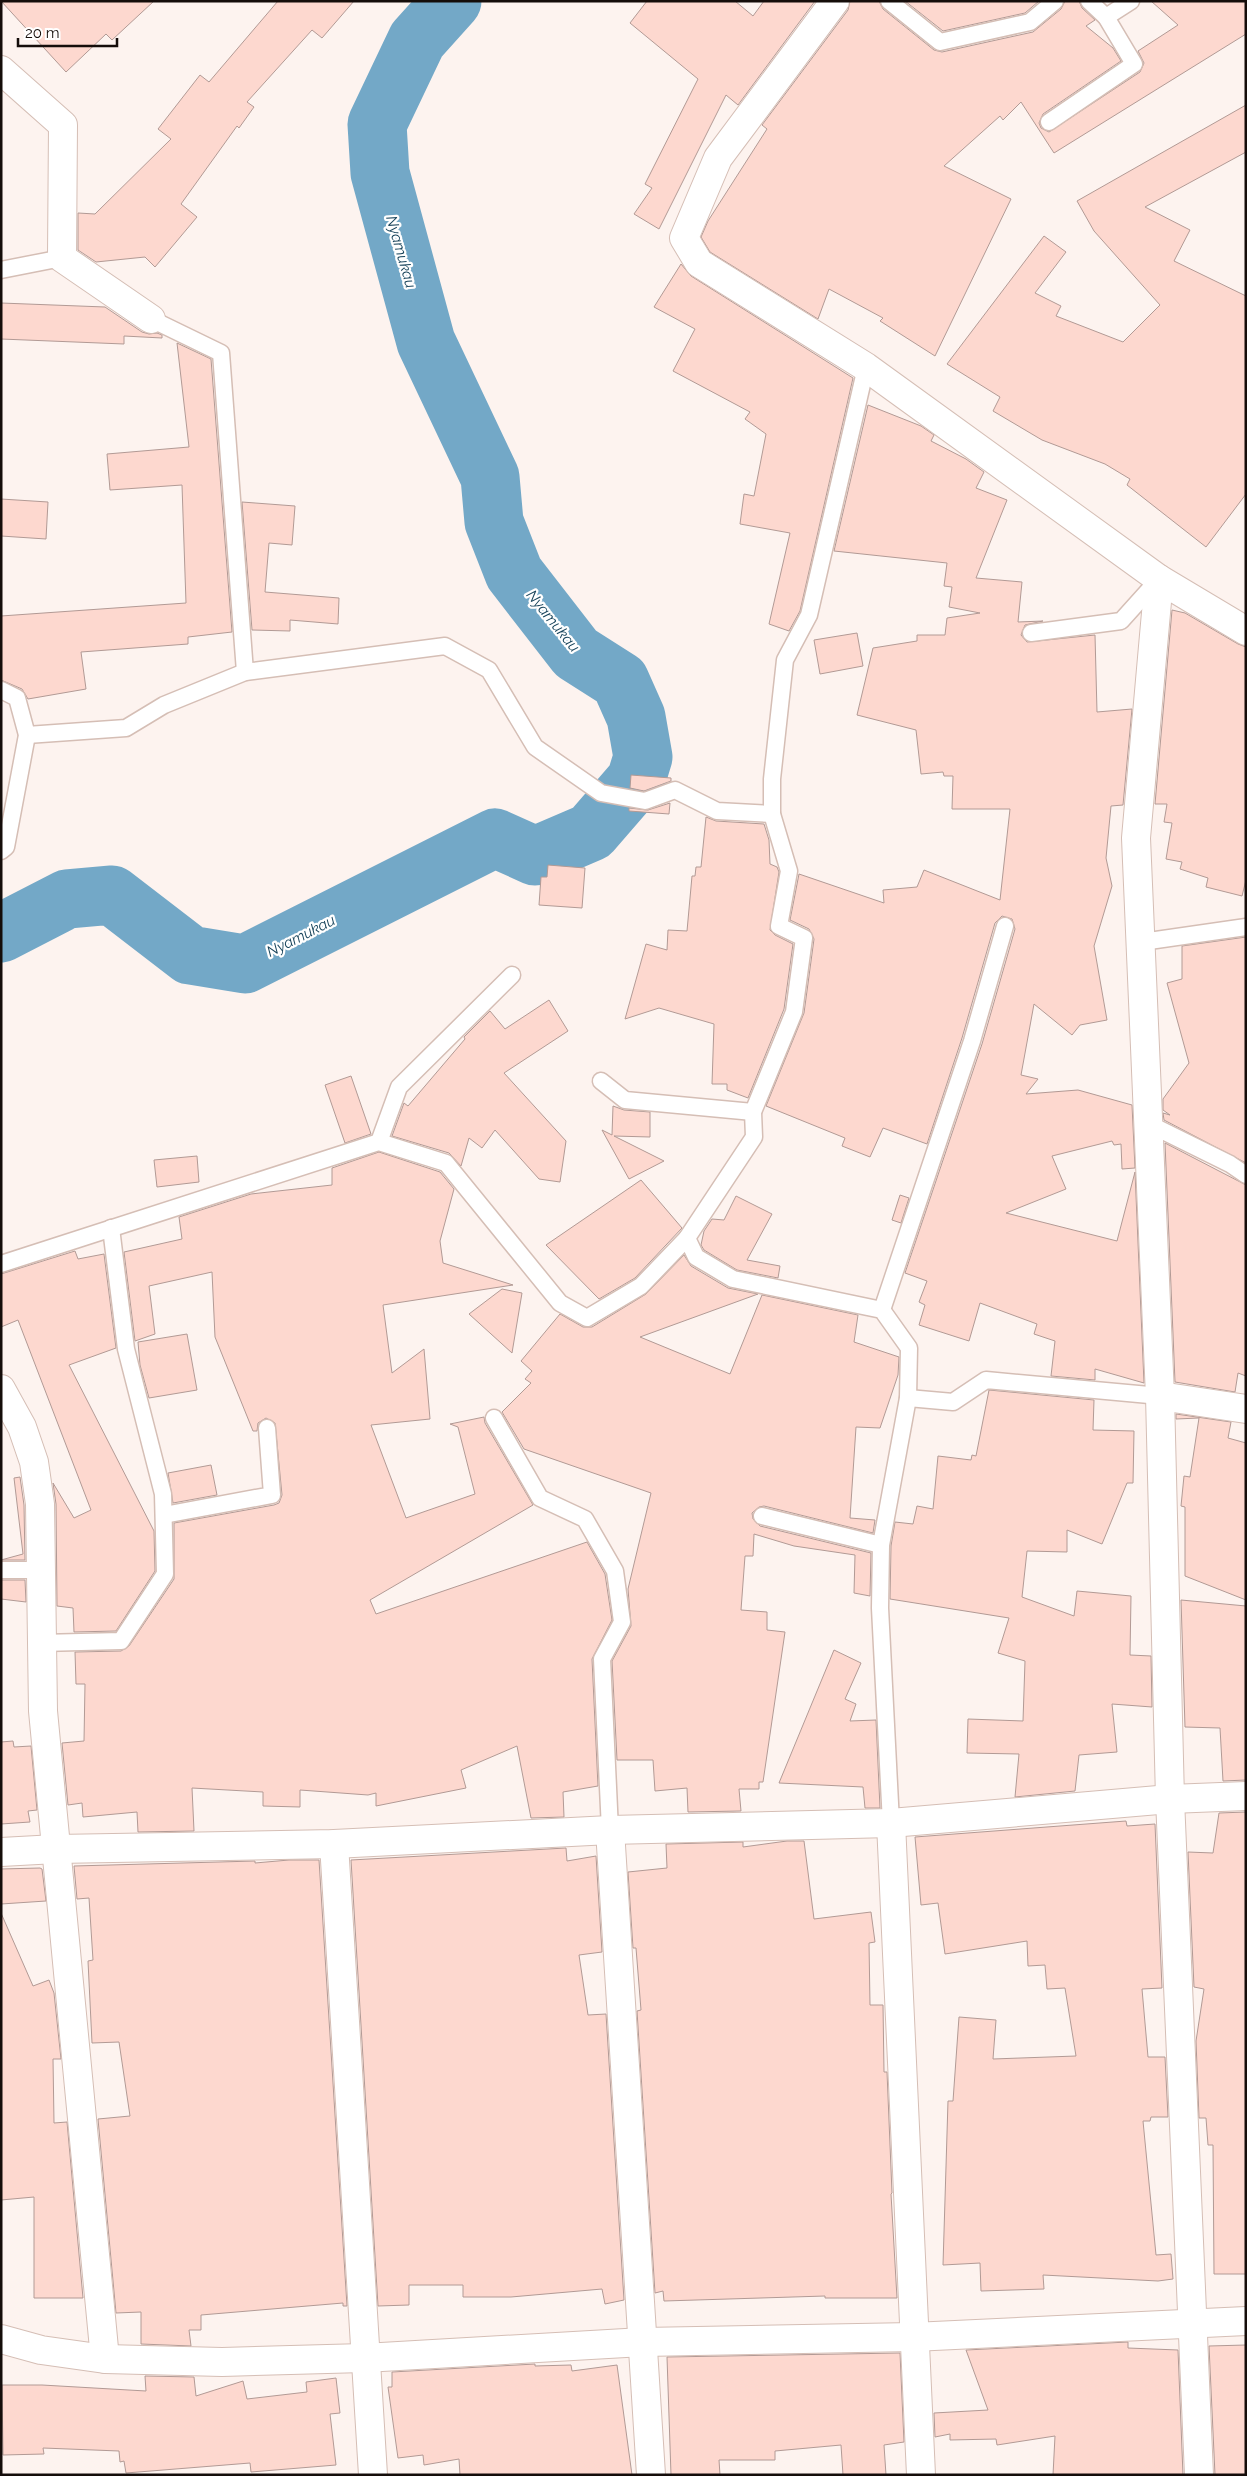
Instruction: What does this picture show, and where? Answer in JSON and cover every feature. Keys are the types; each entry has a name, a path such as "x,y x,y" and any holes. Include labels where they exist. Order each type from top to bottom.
{"street":[{"path":"835,1 718,158 684,238 699,263 866,367 1159,578 1246,631"},
{"path":"1,70 63,124 62,258 151,319"},
{"path":"1159,578 1136,838 1142,942 1160,1396 1170,1799 1199,2475"},
{"path":"1,1389 22,1427 34,1462 40,1504 42,1570 40,1643 43,1711 104,2359"},
{"path":"1160,1396 1246,1409"},
{"path":"1,1852 56,1849 334,1844 610,1830 891,1823 1170,1799 1246,1796"},
{"path":"891,1823 913,2337 921,2475"},
{"path":"610,1830 651,2475"},
{"path":"334,1844 364,2358 373,2475"},
{"path":"1,2339 41,2350 104,2359 222,2362 364,2358 642,2342 913,2337 1246,2321"}],"lane":[{"path":"889,1 940,42 1030,22 1055,1"},
{"path":"1049,122 1134,64 1106,17 1089,1"},
{"path":"1106,17 1131,1"},
{"path":"1,270 62,258"},
{"path":"151,319 221,353 245,672"},
{"path":"1,1264 380,1142 446,1163 560,1303 587,1318 642,1286 687,1238 754,1138 753,1112 794,1012 804,938 779,926 790,871 772,814 772,779 784,660 809,615 866,367"},
{"path":"1031,633 1121,621 1159,578"},
{"path":"27,735 126,728 164,705 245,672 445,646 489,670 535,747 601,793 644,801 676,790 717,811 772,814"},
{"path":"1,690 17,698 27,735 6,847 1,852"},
{"path":"882,1310 972,1041 1005,926"},
{"path":"1142,942 1246,927"},
{"path":"380,1142 399,1087 512,975"},
{"path":"601,1081 625,1100 753,1112"},
{"path":"1149,1124 1230,1164 1246,1175"},
{"path":"40,1643 121,1641 165,1574 163,1494 126,1349 111,1228"},
{"path":"687,1238 696,1257 733,1279 882,1310 909,1348 908,1398 881,1545 880,1608 891,1823"},
{"path":"908,1398 953,1402 986,1380 1160,1396"},
{"path":"494,1418 540,1498 585,1519 615,1570 622,1622 602,1659 610,1830"},
{"path":"164,1515 272,1495 267,1428"},
{"path":"762,1516 881,1545"},
{"path":"1,1570 42,1570"}],"building":[{"path":"1,1 154,1 112,40 106,34 66,72"},
{"path":"278,1 354,1 322,38 312,30 247,102 254,107 239,128 237,126 181,204 197,217 155,267 145,257 96,262 78,250 78,213 95,214 171,139 158,129 200,75 209,82"},
{"path":"647,1 735,1 753,16 764,1 815,1 738,105 726,95 659,229 634,214 652,188 645,184 698,79 630,23"},
{"path":"850,1 879,1 883,9 934,50 942,52 1033,32 1061,9 1065,1 1079,1 1082,8 1095,20 1086,26 1113,48 1121,61 1043,114 1039,123 1041,128 1049,132 1140,72 1144,63 1138,51 1178,25 1151,1 1246,1 1246,34 1054,153 1021,102 1003,120 1000,116 944,166 1011,199 935,356 880,321 883,318 829,289 818,319 710,252 701,237 708,221 767,129 762,125 848,10"},
{"path":"905,1 1039,1 1025,13 943,31"},
{"path":"1246,105 1246,152 1145,207 1190,230 1174,261 1246,296 1246,494 1206,547 1127,485 1130,479 1105,464 1042,440 993,411 1000,397 947,364 1044,236 1066,252 1035,293 1061,306 1056,316 1123,342 1160,305 1094,231 1077,201"},
{"path":"681,264 691,276 853,378 800,611 789,631 769,624 790,533 740,524 744,494 754,496 766,434 745,419 750,412 673,371 695,329 654,307"},
{"path":"1,303 105,307 142,332 149,334 157,333 162,335 162,338 124,336 124,344 1,339"},
{"path":"177,343 211,359 232,632 188,637 188,644 81,652 86,689 28,699 22,689 1,680 1,616 186,603 182,485 110,490 107,454 189,447"},
{"path":"868,405 921,426 934,435 931,441 966,459 984,472 976,488 1007,500 976,578 1022,582 1018,622 1043,621 1025,625 1021,635 1027,642 1095,635 1097,712 1132,709 1123,805 1111,806 1106,858 1112,886 1094,946 1107,1020 1080,1025 1072,1035 1034,1004 1021,1075 1038,1079 1026,1094 1078,1090 1132,1105 1135,1168 1122,1169 1121,1144 1114,1145 1112,1141 1052,1156 1066,1189 1006,1213 1117,1241 1135,1172 1144,1383 1095,1369 1095,1380 1051,1376 1055,1341 1034,1334 1037,1324 980,1303 969,1341 919,1325 925,1305 919,1302 927,1281 905,1273 982,1044 1015,929 1012,919 1002,916 995,923 962,1038 927,1144 883,1128 870,1157 842,1146 845,1138 766,1106 804,1013 814,939 809,929 790,920 799,874 884,903 883,890 917,887 924,870 1000,900 1010,809 952,809 953,776 944,776 943,772 921,774 916,730 857,715 873,648 917,641 917,635 945,635 947,618 980,613 949,607 952,587 944,586 947,563 834,551"},
{"path":"1,499 48,502 46,539 1,536"},
{"path":"242,502 295,506 292,545 269,543 265,592 339,598 338,624 290,620 290,631 252,630"},
{"path":"1172,610 1185,613 1246,647 1246,880 1242,896 1206,887 1208,878 1180,869 1182,862 1166,859 1172,823 1164,822 1167,804 1155,804"},
{"path":"857,633 863,666 820,674 814,640"},
{"path":"631,775 671,778 671,781 644,791 630,788"},
{"path":"670,803 669,814 629,811 629,808 648,810"},
{"path":"706,817 716,821 764,824 769,840 770,864 777,867 779,872 770,930 775,935 793,944 784,1009 748,1098 727,1090 727,1084 712,1084 714,1024 659,1008 625,1019 646,944 667,950 668,930 687,931 692,876 695,876 696,867 701,867"},
{"path":"548,865 585,868 582,908 539,905 541,877 547,877"},
{"path":"1246,937 1246,1163 1164,1120 1163,1113 1170,1115 1163,1110 1163,1099 1189,1063 1167,983 1182,979 1182,946"},
{"path":"549,1000 568,1031 504,1073 566,1141 560,1182 539,1179 495,1130 482,1148 469,1138 461,1166 449,1153 392,1136 404,1103 408,1106 465,1039 464,1037 490,1011 505,1029"},
{"path":"351,1076 371,1134 345,1143 325,1085"},
{"path":"613,1106 624,1110 650,1112 650,1137 614,1136 664,1161 629,1179 602,1130 612,1135"},
{"path":"1165,1143 1246,1185 1246,1376 1238,1373 1235,1392 1175,1382"},
{"path":"379,1152 440,1172 454,1189 440,1241 443,1263 513,1285 383,1305 392,1373 424,1349 430,1419 371,1425 406,1518 475,1494 458,1427 450,1424 484,1417 485,1423 533,1505 370,1600 376,1614 587,1542 605,1574 612,1620 592,1659 598,1786 563,1792 564,1817 531,1818 517,1746 461,1770 466,1788 376,1806 376,1793 368,1795 300,1790 300,1807 263,1806 263,1792 192,1788 194,1831 138,1832 137,1812 83,1817 82,1803 68,1805 62,1743 84,1741 85,1684 76,1684 75,1652 121,1651 129,1646 174,1579 174,1523 274,1505 279,1503 282,1495 275,1423 266,1418 258,1423 257,1431 253,1431 215,1337 212,1272 149,1286 155,1334 135,1341 124,1252 182,1239 179,1217 251,1194 332,1185 332,1168"},
{"path":"197,1156 199,1182 157,1187 154,1160"},
{"path":"641,1180 682,1228 635,1278 599,1299 546,1245"},
{"path":"900,1195 909,1198 901,1223 892,1220"},
{"path":"736,1196 772,1214 747,1260 780,1266 778,1278 737,1270 704,1250 701,1245 704,1231 712,1219 724,1220"},
{"path":"75,1251 78,1259 104,1254 116,1348 69,1365 154,1531 155,1571 116,1631 74,1632 73,1608 57,1606 56,1504 53,1483 74,1518 91,1510 18,1320 1,1327 1,1274"},
{"path":"684,1255 691,1266 728,1288 758,1294 640,1337 730,1374 762,1295 858,1315 854,1342 899,1357 898,1375 880,1428 856,1427 850,1518 875,1520 873,1533 764,1506 759,1507 752,1513 753,1519 760,1526 871,1553 870,1596 854,1593 855,1555 794,1546 754,1534 753,1556 745,1556 741,1610 767,1612 767,1630 785,1632 763,1782 759,1782 759,1789 739,1789 741,1811 688,1812 687,1788 655,1791 653,1760 617,1760 612,1661 631,1626 628,1589 651,1493 524,1449 502,1412 531,1383 525,1379 532,1371 521,1361 560,1314 583,1327 592,1327 646,1294"},
{"path":"502,1289 522,1293 512,1353 469,1314"},
{"path":"187,1334 197,1390 149,1398 140,1365 138,1342"},
{"path":"989,1390 1094,1400 1093,1430 1134,1431 1133,1483 1127,1483 1102,1544 1067,1530 1067,1552 1027,1551 1022,1597 1074,1616 1077,1591 1131,1596 1130,1655 1151,1656 1152,1707 1112,1704 1117,1752 1079,1755 1075,1791 1015,1797 1019,1754 967,1753 968,1719 1023,1721 1025,1661 998,1653 1009,1618 890,1599 891,1546 895,1522 913,1524 917,1506 933,1509 938,1456 971,1460 972,1455 976,1456"},
{"path":"1176,1414 1231,1422 1228,1438 1246,1443 1246,1600 1185,1576 1185,1507 1181,1506 1184,1476 1190,1477 1199,1418 1176,1419"},
{"path":"211,1465 217,1495 173,1503 168,1473"},
{"path":"20,1477 24,1505 25,1560 1,1560 23,1554 14,1478"},
{"path":"1,1580 25,1580 26,1602 1,1599"},
{"path":"1181,1600 1246,1606 1246,1780 1223,1781 1220,1728 1185,1727"},
{"path":"834,1650 861,1663 845,1699 856,1704 850,1721 876,1720 880,1808 865,1808 863,1787 779,1783"},
{"path":"13,1741 14,1747 31,1746 37,1810 28,1811 30,1822 1,1824 1,1742"},
{"path":"1246,1812 1246,2274 1214,2274 1213,2145 1208,2145 1206,2118 1199,2118 1196,2041 1204,1989 1194,1987 1188,1852 1213,1853 1219,1813"},
{"path":"1126,1821 1127,1826 1155,1824 1162,1988 1142,1989 1148,2057 1165,2057 1168,2117 1151,2117 1150,2121 1143,2121 1156,2255 1171,2254 1173,2279 1158,2281 1043,2275 1044,2289 981,2291 980,2263 943,2265 948,2101 953,2101 959,2017 996,2020 993,2059 1076,2056 1065,1988 1047,1989 1045,1965 1028,1966 1027,1941 945,1954 938,1903 921,1905 915,1837"},
{"path":"787,1841 804,1841 814,1919 871,1912 875,1942 869,1943 870,2005 883,2005 884,2072 887,2072 897,2298 825,2298 825,2296 664,2301 663,2291 655,2293 637,2011 641,2010 636,1948 633,1948 628,1872 667,1868 666,1844 743,1842 743,1847"},
{"path":"566,1848 567,1861 596,1856 602,1952 579,1955 588,2015 606,2014 624,2300 605,2304 602,2289 511,2297 463,2297 463,2285 409,2285 409,2305 378,2306 351,1860"},
{"path":"319,1860 347,2306 343,2306 343,2303 201,2315 201,2330 189,2330 191,2346 141,2344 141,2312 116,2313 98,2119 130,2116 119,2042 92,2043 88,1961 93,1960 89,1898 77,1899 74,1866 255,1861 255,1863"},
{"path":"1,1869 42,1869 46,1901 1,1904"},
{"path":"1,1913 33,1986 49,1980 54,1993 61,2059 53,2059 54,2123 67,2122 83,2298 34,2298 34,2197 1,2200"},
{"path":"1128,2342 1128,2348 1178,2350 1183,2475 1053,2475 1055,2436 997,2445 996,2439 950,2440 950,2434 935,2437 934,2413 988,2410 966,2350"},
{"path":"1246,2345 1246,2475 1215,2475 1209,2346"},
{"path":"900,2353 904,2442 884,2445 886,2475 843,2475 841,2445 775,2451 775,2460 719,2460 720,2475 671,2475 667,2357"},
{"path":"535,2364 535,2366 571,2365 572,2371 617,2365 632,2475 460,2475 459,2459 424,2465 423,2455 398,2458 388,2387 392,2387 392,2372"},
{"path":"145,2376 194,2377 196,2396 243,2381 247,2399 307,2392 306,2382 336,2378 340,2413 330,2414 336,2465 251,2472 250,2463 126,2473 124,2461 120,2462 119,2451 43,2448 44,2454 3,2455 2,2385 42,2385 146,2391"}],"waterway":[{"name":"Nyamukau","path":"1,933 67,899 112,895 190,955 245,964 495,838 535,856 591,832 636,780 643,757 636,717 620,681 576,653 514,573 494,522 490,477 426,342 380,173 377,124 417,40 452,1"}]}
